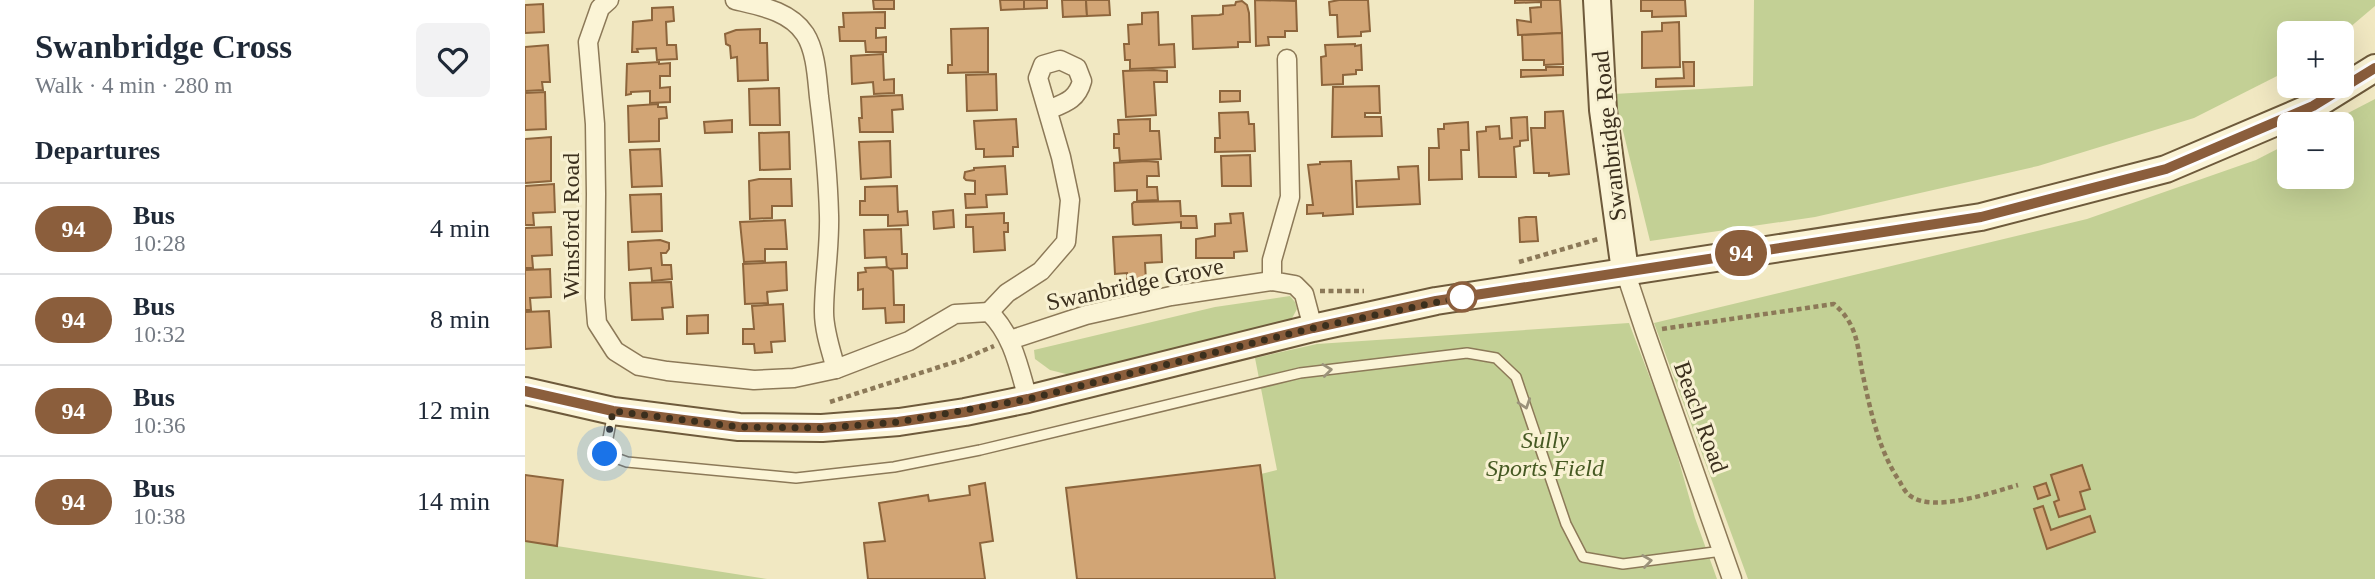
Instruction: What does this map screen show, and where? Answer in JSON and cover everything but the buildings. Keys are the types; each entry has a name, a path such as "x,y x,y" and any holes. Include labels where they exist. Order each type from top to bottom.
{"main road":[{"name":"Swanbridge Road","path":"1597,0 1603,110 1625,271"},
{"path":"525,391 613,411 739,427 822,428 898,422 1028,399 1313,328 1436,301 1981,217 2166,169 2313,106 2375,68"}],"street":[{"name":"Winsford Road","path":"609,0 600,8 588,42 595,124 597,323 615,351 639,366 754,380 794,378 836,369 909,341 955,314 989,312"},
{"path":"735,0 767,8 790,18 806,36 815,63 824,133 829,215 829,261 824,312 827,338 836,369"},
{"path":"1272,281 1272,260 1290,197 1287,59"},
{"path":"1028,399 1010,340 1001,323 989,312 1007,293 1041,271 1066,242 1070,200 1048,110"},
{"name":"Beach Road","path":"1625,271 1732,579"},
{"name":"Swanbridge Grove","path":"1010,340 1086,315 1171,296 1272,281 1295,285 1304,294"},
{"path":"1304,294 1313,328"}],"lane":[{"path":"613,411 605,454 627,462 796,478 894,467 980,450 1300,373 1467,354 1496,358 1516,377 1566,524 1583,557 1623,564 1724,551"}],"path":[{"path":"1508,266 1619,234"},
{"path":"1304,294 1325,290 1366,291"},
{"path":"1644,331 1834,304 1846,315 1854,328 1870,410 1891,469 1909,496 1932,502 1963,501 2018,485"}],"green space":[{"path":"1754,0 2375,0 2375,6 2354,24 2354,21 2277,21 2277,76 2194,118 2038,166 1815,217 1650,241 1614,94 1753,86"},
{"path":"2375,99 2375,579 1748,579 1654,323 2087,219 2256,160 2277,149 2277,189 2354,189 2354,112 2350,112"},
{"path":"1290,296 1297,309 1291,320 1279,324 1070,375 1050,370 1035,359 1034,350 1215,307"},
{"name":"Sully Sports Field","path":"1629,323 1671,433 1695,518 1717,579 1275,579 1261,474 1277,470 1255,358 1317,344"},
{"path":"525,541 767,579 525,579"}],"bus line":[{"name":"94","path":"525,391 613,411 739,427 822,428 898,422 965,412 1436,301 1981,217 2166,169 2313,106 2375,68"}],"route":[{"path":"605,454 613,411 739,427 822,428 898,422 1028,399 1313,328 1462,297"}]}
